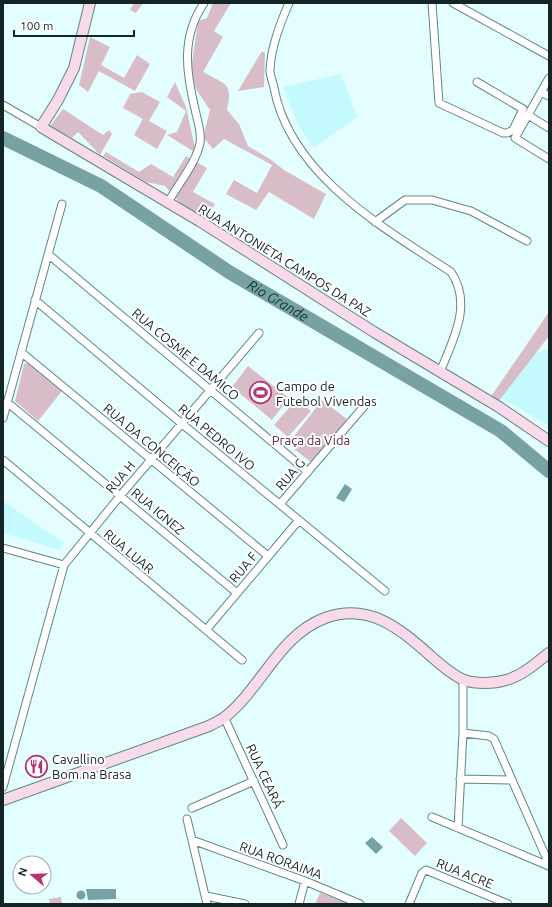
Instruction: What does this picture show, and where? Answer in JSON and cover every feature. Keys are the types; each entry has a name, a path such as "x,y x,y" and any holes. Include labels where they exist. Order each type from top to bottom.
{"street":[{"path":"42,127 62,93 74,68 90,3"},
{"path":"168,202 197,154 201,141 199,123 190,89 186,53 192,26 204,3"},
{"path":"289,3 280,24 272,55 270,72 280,112 301,149 326,180 375,222 451,272 457,281 461,300 460,319 440,372"},
{"path":"432,3 439,103 507,134 513,130 523,109 477,82"},
{"path":"453,3 549,56"},
{"path":"549,78 516,137 549,159"},
{"path":"541,92 549,96"},
{"name":"RUA ANTONIETA CAMPOS DA PAZ","path":"3,105 168,202 549,441"},
{"path":"528,115 549,128"},
{"path":"375,222 405,200 432,200 471,211 527,241"},
{"path":"3,418 62,204"},
{"name":"RUA COSME E DAMICO","path":"48,254 308,472"},
{"name":"RUA PEDRO IVO","path":"35,300 181,423 385,591"},
{"name":"RUA H","path":"64,565 181,423 259,333"},
{"name":"RUA DA CONCEIÇÃO","path":"21,352 268,556"},
{"name":"RUA IGNEZ","path":"8,403 237,593"},
{"name":"RUA G","path":"280,504 366,404"},
{"name":"RUA LUAR","path":"3,460 89,534 242,660"},
{"name":"RUA F","path":"206,630 299,520"},
{"path":"3,548 64,565 3,788"},
{"path":"3,800 209,726 224,717 300,633 325,618 344,614 363,614 388,623 404,633 439,663 462,679 486,683 507,680 520,674 549,653"},
{"path":"458,828 463,733 462,679"},
{"name":"RUA CEARÁ","path":"224,717 283,845"},
{"path":"463,733 489,736 494,739 549,865"},
{"path":"460,779 512,780"},
{"path":"192,808 254,781"},
{"path":"432,817 549,865"},
{"path":"187,819 207,904"},
{"name":"RUA RORAIMA","path":"192,840 305,881 360,904"},
{"name":"RUA ACRE","path":"409,904 422,873 426,870 508,904"},
{"path":"299,904 305,881"},
{"path":"206,896 245,904"}],"shaded area":[{"path":"341,74 357,117 314,148 298,125 283,87"},
{"path":"549,348 549,426 497,395 528,357"},
{"path":"345,484 352,489 344,502 336,498"},
{"path":"3,501 64,543 59,550 3,533"},
{"path":"372,837 383,847 376,854 365,843"},
{"path":"86,889 116,889 116,899 88,900"},
{"path":"79,891 83,891 85,895 83,899 79,899 77,897 77,893"}],"green space":[{"path":"134,3 143,3 136,13 130,10"},
{"path":"213,3 231,3 214,31 223,37 203,72 226,85 229,94 227,110 239,124 248,146 270,159 284,170 326,194 314,219 269,192 256,210 226,194 234,180 257,193 272,165 224,139 213,149 203,137 210,110 196,89 191,70 198,21 207,18"},
{"path":"90,37 110,47 101,65 124,78 137,55 150,64 135,91 99,71 88,92 79,85"},
{"path":"262,51 265,53 264,87 238,91"},
{"path":"175,82 186,107 196,153 167,135 177,132 186,111 167,97"},
{"path":"142,92 160,102 149,121 167,131 157,149 134,135 143,119 123,108 130,94"},
{"path":"63,109 103,135 109,130 112,134 100,155 78,132 72,138 50,126"},
{"path":"106,152 139,172 151,164 173,177 186,156 207,168 193,192 215,204 206,219 180,203 165,186 146,182 103,156"},
{"path":"549,312 549,336 498,402 490,398"},
{"path":"27,363 62,391 38,421 15,401 24,364"},
{"name":"Campo de Futebol Vivendas","path":"248,366 289,398 272,420 232,387"},
{"path":"297,399 311,411 288,437 274,425"},
{"name":"Praça da Vida","path":"322,400 347,419 312,463 288,444"},
{"path":"401,818 427,843 415,856 389,831"},
{"path":"320,893 348,903 348,904 315,904"},
{"path":"61,897 62,903 50,904 49,899"}],"waterway":[{"name":"Rio Grande","path":"3,138 101,186 229,272 501,431 549,471"}],"place":[{"name":"Campo de Futebol Vivendas","path":"260,393"},
{"name":"Cavallino Bom na Brasa","path":"37,766"}]}
